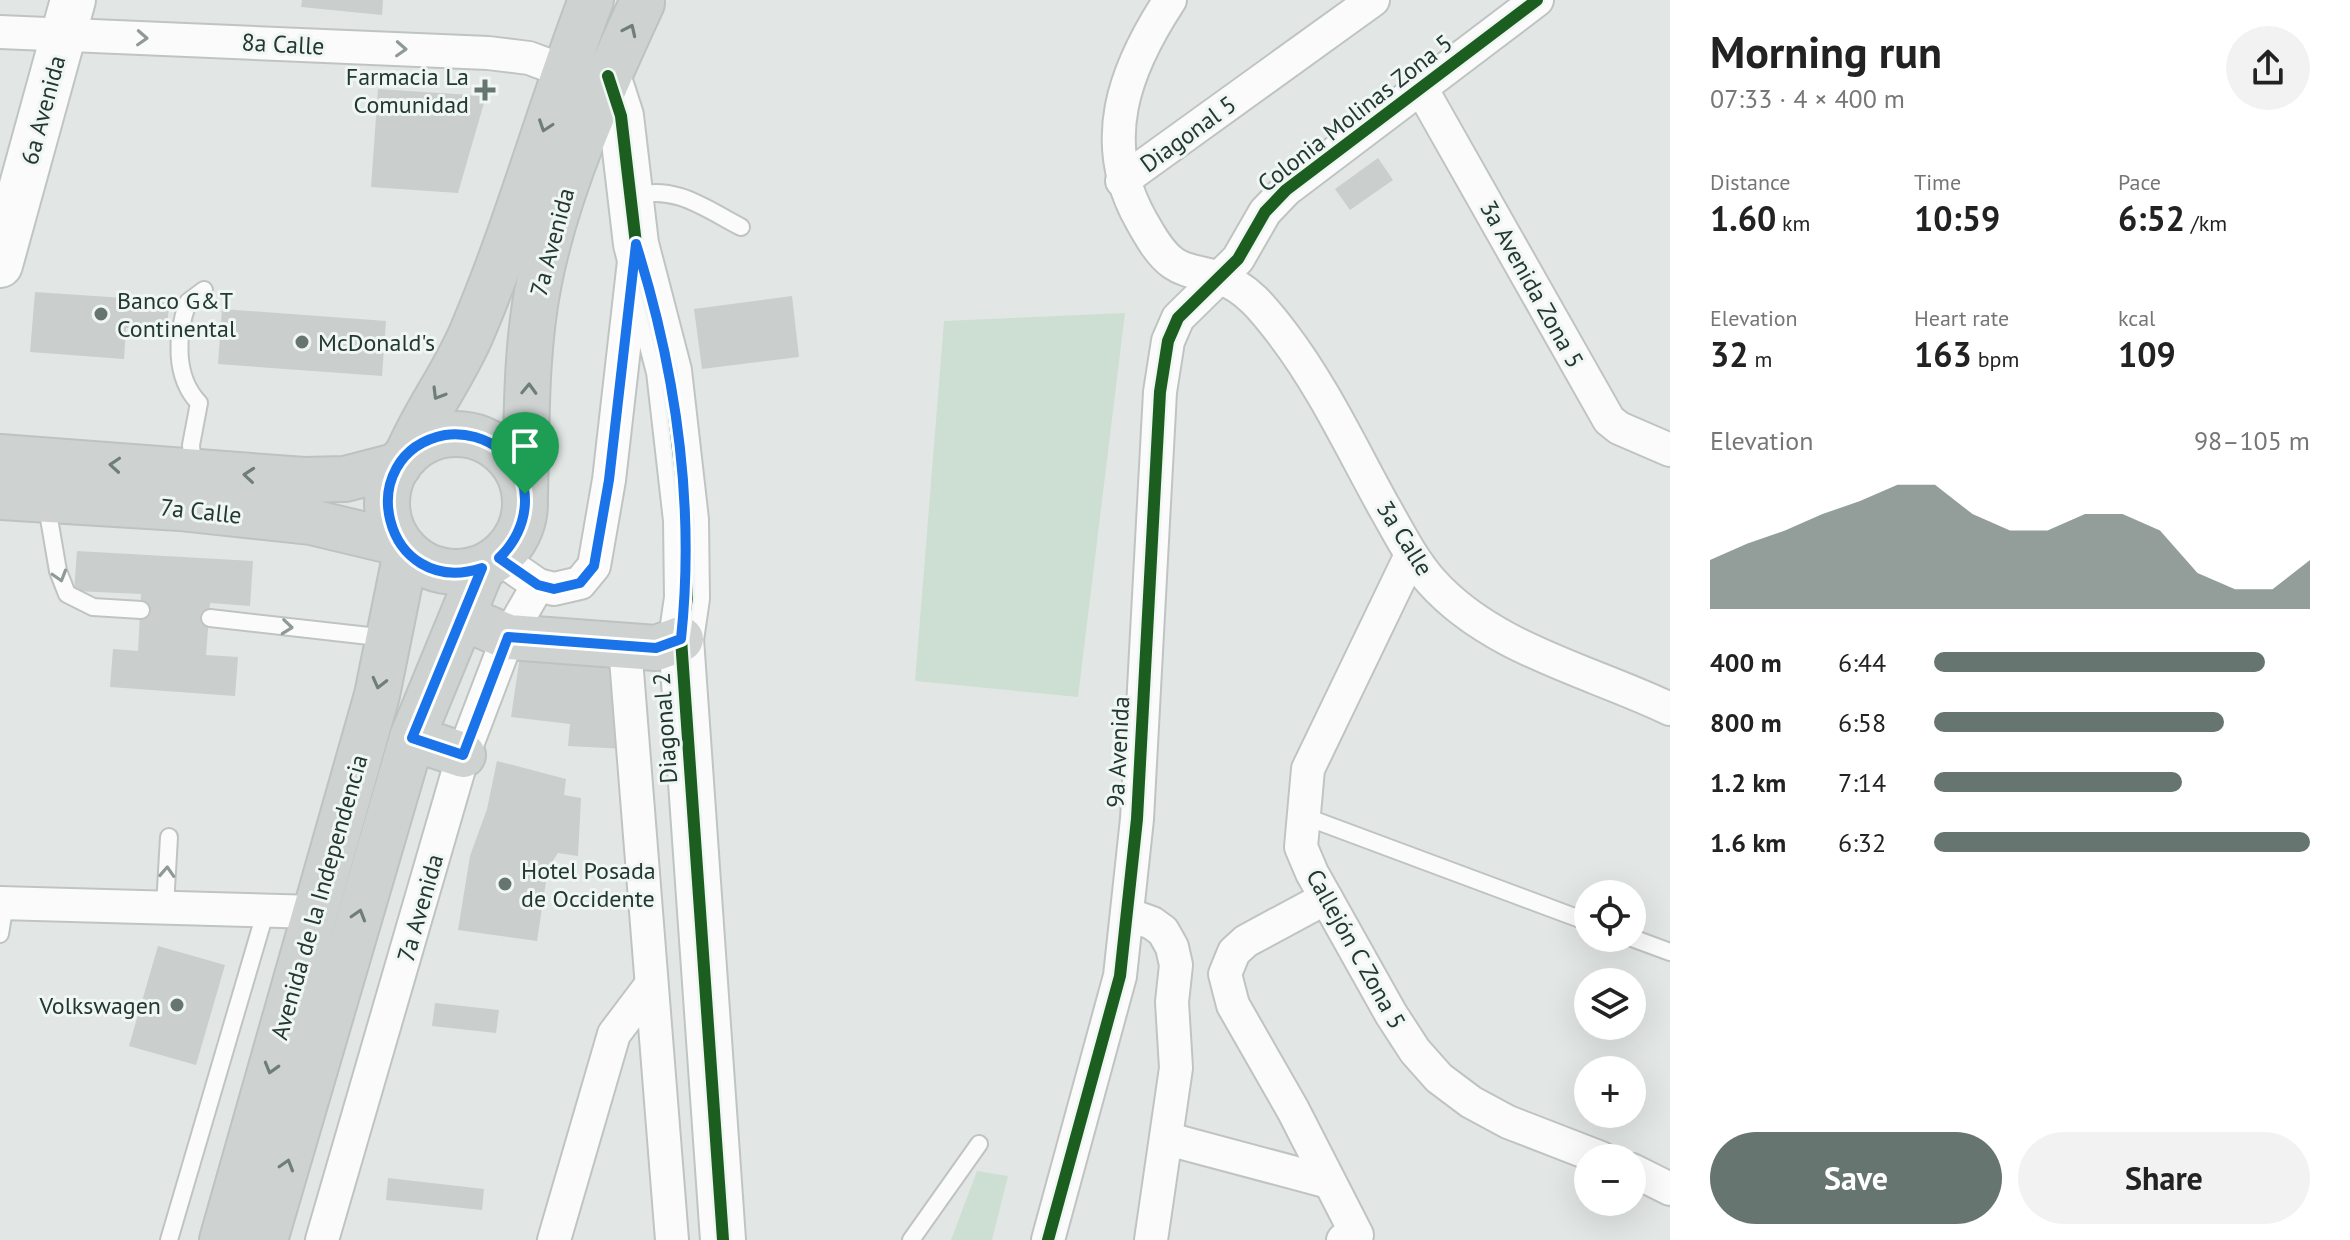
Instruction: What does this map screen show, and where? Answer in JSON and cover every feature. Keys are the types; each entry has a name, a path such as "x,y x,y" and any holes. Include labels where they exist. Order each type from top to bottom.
{"main road":[{"name":"7a Avenida","path":"403,460 471,335 591,0"},
{"name":"7a Avenida","path":"525,494 530,346 539,281 564,194 608,76 642,3"},
{"path":"448,435 479,437 493,444 515,465 525,494 525,515 518,535 491,563 444,572 401,563 389,521 387,498 403,460 433,438 448,435"},
{"name":"7a Calle","path":"0,457 304,480 345,479 403,460"},
{"name":"7a Calle","path":"0,497 208,511 324,544 349,555 401,563"},
{"name":"Avenida de la Independencia","path":"222,1240 390,638 401,563"},
{"name":"Avenida de la Independencia","path":"265,1240 412,738 491,563"},
{"path":"464,618 508,637 656,648 681,639"},
{"path":"412,738 463,755"}],"street":[{"path":"1122,181 1117,126 1123,96 1170,0"},
{"name":"Diagonal 5","path":"1221,278 1188,271 1173,263 1144,225 1122,181 1373,0"},
{"name":"Colonia Molinas Zona 5","path":"1221,278 1238,259 1265,212 1286,190 1537,0"},
{"name":"8a Calle","path":"46,20 488,53 529,58 564,71"},
{"name":"6a Avenida","path":"0,184 46,20"},
{"name":"6a Avenida","path":"0,265 46,20"},
{"name":"Diagonal 2","path":"608,76 621,116 628,197 636,244 669,371 678,451 688,561 681,639 723,1240"},
{"name":"3a Avenida Zona 5","path":"1421,88 1609,420 1619,428 1670,450"},
{"name":"Diagonal 2","path":"538,585 554,589 580,583 594,566 636,244"},
{"name":"3a Calle","path":"1221,278 1242,289 1283,335 1311,375 1411,555 1432,583 1463,611 1506,638 1670,709"},
{"name":"9a Avenida","path":"1048,1240 1120,976 1138,803 1160,392 1168,341 1178,318 1195,298 1221,278"},
{"name":"Callejón C Zona 5","path":"1411,555 1308,769 1301,815 1301,847 1391,1014 1415,1051 1439,1078 1471,1102 1508,1122 1574,1148"},
{"path":"491,563 538,585"},
{"name":"7a Avenida","path":"322,1240 463,755 508,637 538,585"},
{"path":"625,646 672,1240"},
{"path":"1326,898 1246,941 1234,952 1225,974 1233,1005 1357,1235 1343,1240"},
{"path":"2,913 165,906 316,912"},
{"path":"1127,914 1152,923 1163,931 1172,947 1176,1068 1151,1240"},
{"path":"554,1240 614,1034 651,985"},
{"path":"1168,1139 1329,1182"},
{"path":"1646,1177 1670,1189"}],"lane":[{"path":"628,197 652,191 679,195 741,227"},
{"path":"193,470 191,445 199,403 183,380 180,348 188,302 204,290"},
{"path":"46,499 58,571 67,594 93,607 141,610"},
{"path":"210,618 390,638"},
{"path":"1301,815 1574,917"},
{"path":"165,906 169,837"},
{"path":"169,1240 266,910"},
{"path":"1646,943 1670,952"},
{"path":"911,1240 979,1144"}],"green space":[{"path":"1125,313 1078,697 915,681 944,321"},
{"path":"977,1171 1008,1176 992,1240 951,1240"}],"building":[{"path":"302,0 383,0 382,15 301,7"},
{"path":"378,89 486,96 458,193 371,187"},
{"path":"1378,158 1393,180 1350,210 1335,189"},
{"name":"Banco G&T Continental","path":"35,292 169,301 167,331 126,328 124,359 30,352"},
{"path":"792,296 799,357 702,369 694,309"},
{"name":"McDonald's","path":"222,309 386,321 382,376 218,364"},
{"path":"77,551 253,561 250,606 210,603 206,655 238,657 235,696 110,687 113,649 138,651 141,594 74,591"},
{"path":"520,656 618,670 627,749 568,746 570,724 511,717"},
{"path":"497,761 566,779 564,795 581,798 578,856 558,853 548,868 537,941 458,930 470,856 487,809"},
{"name":"Volkswagen","path":"158,946 225,965 196,1065 129,1046"},
{"path":"435,1003 499,1010 496,1033 432,1026"},
{"path":"388,1178 484,1189 482,1210 386,1200"}],"cycle path":[{"path":"1048,1240 1120,976 1137,819 1160,392 1168,341 1178,318 1238,259 1265,212 1286,190 1537,0"},
{"path":"608,76 621,116 636,244 669,371 686,520 687,598 681,639 723,1240"}],"place":[{"name":"Farmacia La Comunidad","path":"485,90"},
{"name":"Banco G&T Continental","path":"101,314"},
{"name":"McDonald's","path":"302,342"},
{"name":"Hotel Posada de Occidente","path":"505,884"},
{"name":"Volkswagen","path":"177,1005"}],"route":[{"path":"636,244 669,371 677,437 688,561 681,639 656,648 508,637 463,755 412,738 482,568 444,572 426,566 406,552 389,521 387,498 393,475 407,455 419,445 433,438 463,434 479,437 505,453 522,479 525,494 525,515 518,535 499,558 538,585 554,589 580,583 594,566 597,554 609,480 636,244"}]}
